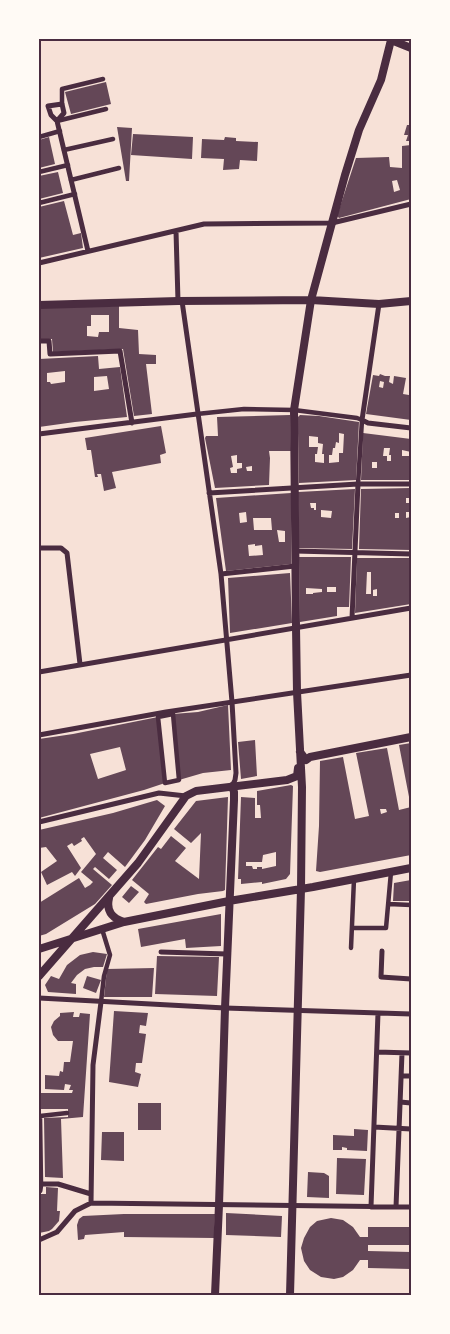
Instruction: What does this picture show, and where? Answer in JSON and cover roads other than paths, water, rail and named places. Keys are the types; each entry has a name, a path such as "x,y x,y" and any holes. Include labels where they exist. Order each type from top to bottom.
{"street":[{"path":"290,1295 302,787 297,692 294,410 311,300 359,130 381,80 391,40 411,48"},
{"path":"57,121 64,114 62,89 103,79"},
{"path":"62,104 48,106 51,115 57,121 88,251"},
{"path":"57,121 106,109"},
{"path":"39,137 60,132"},
{"path":"64,150 113,139"},
{"path":"39,172 68,165"},
{"path":"71,180 120,168"},
{"path":"39,203 75,194"},
{"path":"39,263 204,224 332,223 411,204"},
{"path":"176,231 180,301 221,574 236,773 236,780 232,786"},
{"path":"39,305 311,300 379,304 411,301"},
{"path":"352,618 362,420 379,304"},
{"path":"39,341 49,341 50,354 120,351 132,423"},
{"path":"39,434 244,409 294,410 357,418 368,423 411,428"},
{"path":"209,493 358,484 411,484"},
{"path":"39,548 61,548 67,552 80,664"},
{"path":"295,551 411,554"},
{"path":"221,574 295,566"},
{"path":"39,672 411,608"},
{"path":"39,735 166,712 411,675"},
{"path":"173,714 179,780 165,783 158,717 173,714"},
{"path":"300,752 306,760 310,757 411,737"},
{"path":"39,975 138,863 186,796 196,791 287,780 297,776 300,752"},
{"path":"214,1295 234,800 232,786"},
{"path":"39,822 159,793 186,796"},
{"path":"39,950 124,922 411,868"},
{"path":"352,928 386,928 391,872"},
{"path":"351,948 354,879"},
{"path":"109,896 107,904 110,913 117,920 124,922"},
{"path":"389,904 411,905"},
{"path":"91,1203 93,1066 104,976 110,955 102,929"},
{"path":"161,952 227,954"},
{"path":"382,952 381,977 411,979"},
{"path":"39,966 39,975"},
{"path":"39,998 225,1008 411,1014"},
{"path":"371,1206 378,1013"},
{"path":"377,1052 411,1054"},
{"path":"396,1207 402,1053"},
{"path":"401,1076 411,1076"},
{"path":"400,1102 411,1102"},
{"path":"39,1191 40,1116 67,1113"},
{"path":"374,1127 411,1128"},
{"path":"40,1184 58,1184 91,1194"},
{"path":"39,1240 57,1232 75,1211 91,1203 411,1207"}]}
